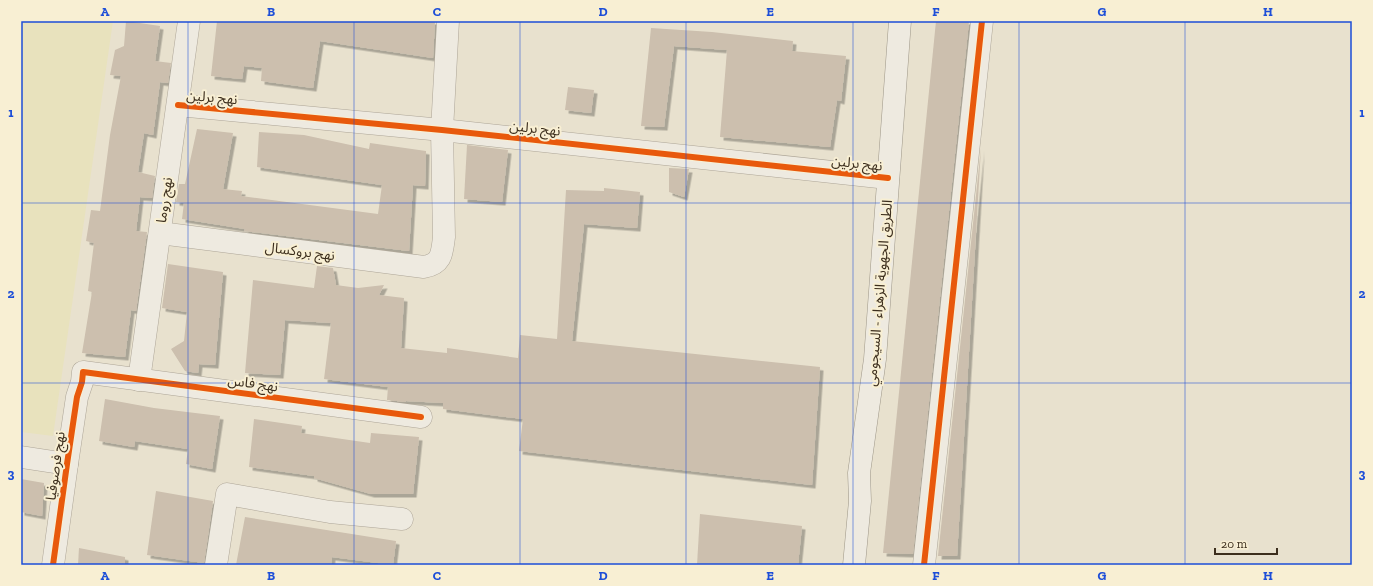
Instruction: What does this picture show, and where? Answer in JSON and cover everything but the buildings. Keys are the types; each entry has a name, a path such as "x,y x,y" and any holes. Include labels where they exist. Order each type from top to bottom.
{"street":[{"name":"نهج روما","path":"139,380 189,21"},
{"path":"442,130 448,21"},
{"name":"الطريق الجهوية الزهراء - السيجومي","path":"854,565 860,501 859,473 875,359 900,21"},
{"path":"924,565 982,21"},
{"name":"نهج برلين","path":"178,105 442,130 888,178"},
{"name":"نهج بروكسال","path":"160,234 424,267 433,266 439,261 443,248 444,237 442,130"},
{"name":"نهج فاس","path":"83,372 421,417"},
{"name":"نهج فرصوفيا","path":"53,565 77,397 82,382 83,372"},
{"path":"21,457 67,464"},
{"path":"216,565 227,494 330,512 402,519"}],"shaded area":[{"path":"21,21 113,21 53,436 21,432"}],"cycle path":[{"path":"924,565 982,21"},
{"path":"178,105 442,130 888,178"},
{"path":"53,565 77,397 82,382 83,372 421,417"}]}
